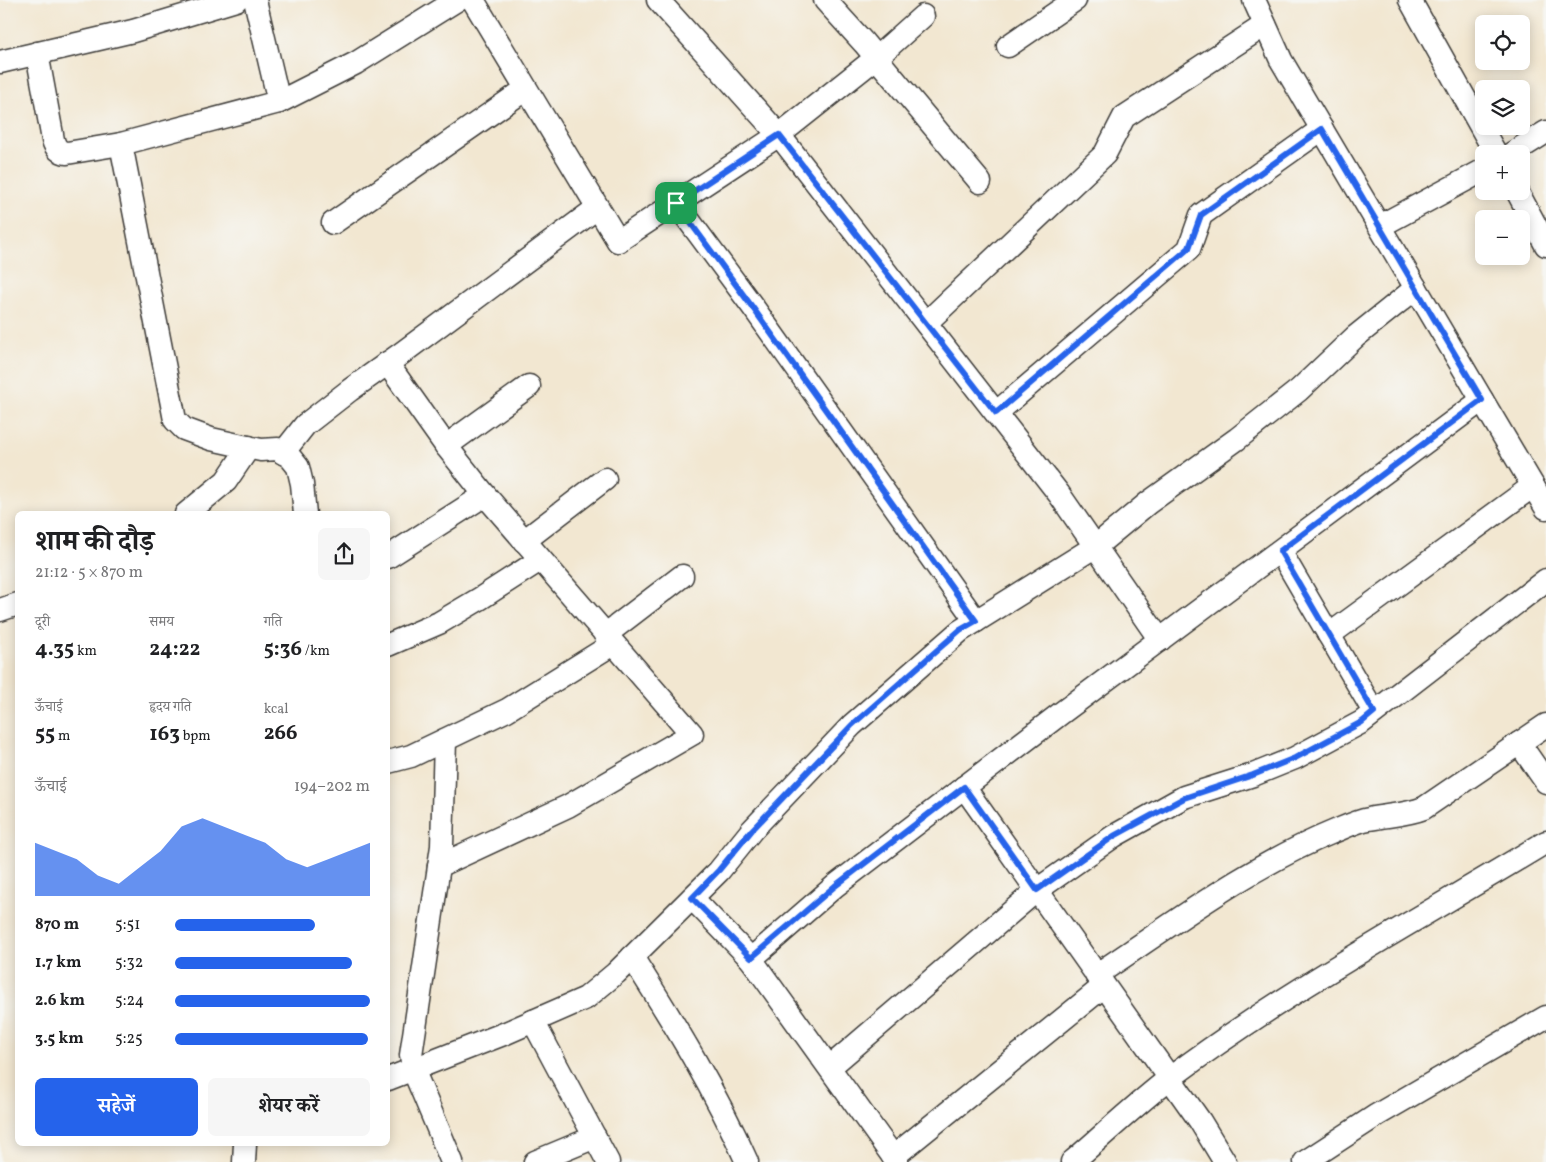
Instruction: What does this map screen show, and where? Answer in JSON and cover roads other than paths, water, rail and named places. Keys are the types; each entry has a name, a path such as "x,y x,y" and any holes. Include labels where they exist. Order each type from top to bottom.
{"street":[{"path":"0,62 133,31 236,0"},
{"path":"255,0 279,102"},
{"path":"37,53 53,140 57,149 62,153 67,153 121,144 279,102 356,63 457,0"},
{"path":"473,0 618,241 779,135 876,58 922,16"},
{"path":"658,0 779,135 1059,494 1160,640"},
{"path":"825,0 980,182"},
{"path":"1008,46 1075,0"},
{"path":"1254,0 1282,60 1546,508"},
{"path":"1410,0 1491,145"},
{"path":"926,323 1105,154 1124,117 1265,25"},
{"path":"333,223 526,90"},
{"path":"996,413 1189,248 1201,215 1322,129"},
{"path":"1525,145 1546,132"},
{"path":"121,144 175,420 184,430 211,439 261,450 278,449 290,457 298,467 305,511"},
{"path":"1380,226 1475,175"},
{"path":"1521,200 1546,245"},
{"path":"676,203 759,316 976,621"},
{"path":"284,453 305,425 597,208"},
{"path":"390,1078 586,998 632,957 692,898 719,870 752,830 852,725 960,630 1096,546 1148,503 1237,439 1299,390 1356,337 1416,288"},
{"path":"387,363 446,446 485,494 692,734 568,806 439,866"},
{"path":"446,446 529,386"},
{"path":"751,958 835,886 964,787 1482,400"},
{"path":"190,511 226,481 250,448"},
{"path":"524,541 606,479"},
{"path":"1329,635 1533,486"},
{"path":"390,556 485,494"},
{"path":"1280,551 1374,712"},
{"path":"390,644 439,622 481,598 540,560"},
{"path":"390,761 411,756 507,710 609,640 682,576"},
{"path":"830,1067 1037,890 1114,836 1184,798 1253,775 1295,758 1362,722 1546,580"},
{"path":"0,610 15,605"},
{"path":"692,898 751,958 895,1160 1100,980 1234,884 1271,862 1330,832 1369,819 1412,813 1424,808 1546,725"},
{"path":"445,740 442,846 411,1055 414,1070 452,1162"},
{"path":"1520,743 1546,782"},
{"path":"964,787 1200,1121 1225,1162"},
{"path":"1072,1162 1170,1079 1286,998 1345,960 1546,842"},
{"path":"632,957 666,1010 705,1079 729,1122 747,1162"},
{"path":"1305,1162 1377,1115 1546,1016"},
{"path":"533,1021 608,1162"},
{"path":"535,1162 595,1137"},
{"path":"244,1162 246,1146"}]}
